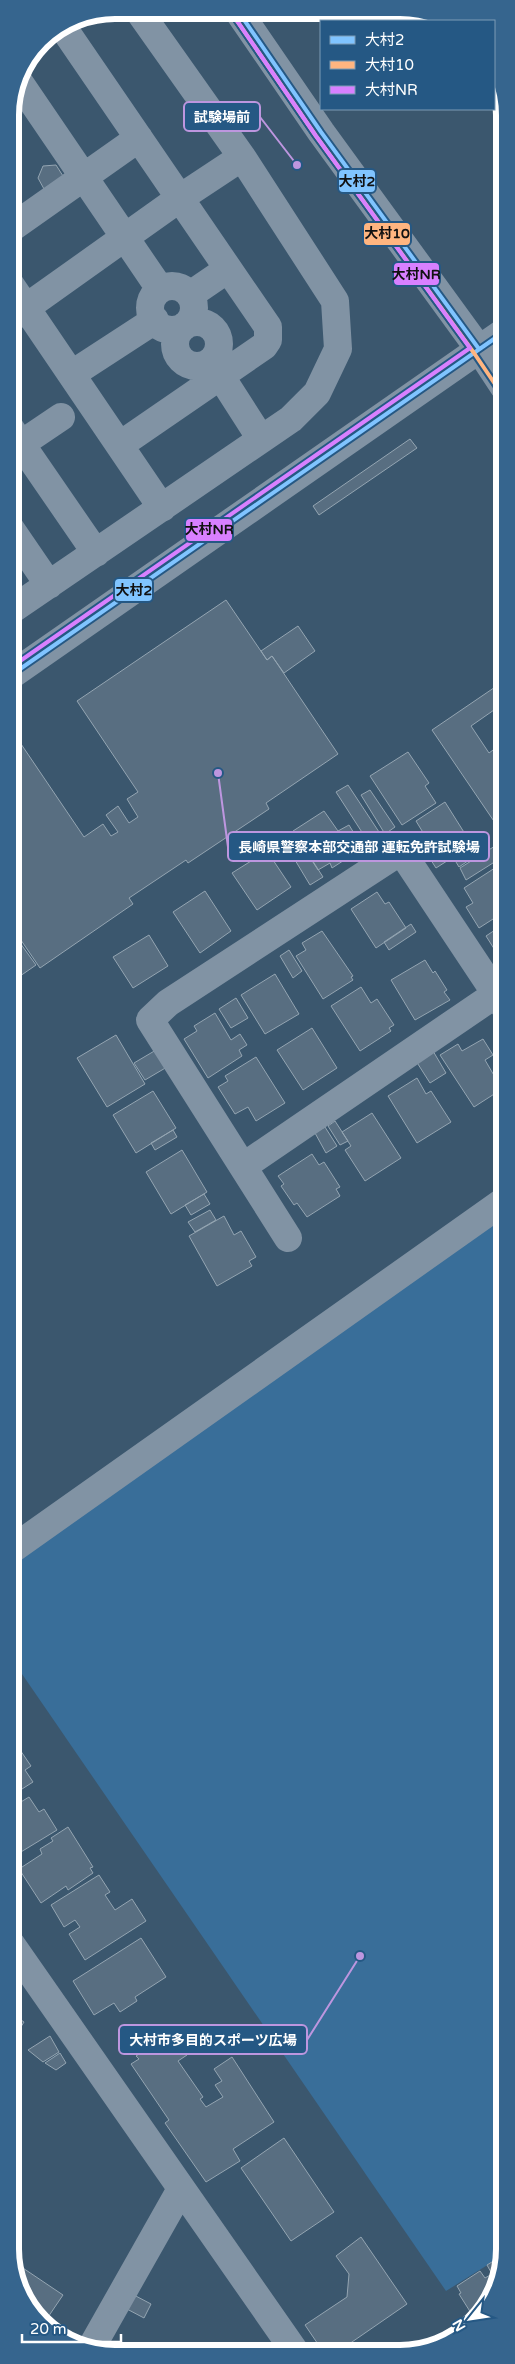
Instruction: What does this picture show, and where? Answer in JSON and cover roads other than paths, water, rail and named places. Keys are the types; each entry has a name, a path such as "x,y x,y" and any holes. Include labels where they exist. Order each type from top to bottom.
{"street":[{"path":"19,605 291,419 317,394 338,349 335,301 242,157 144,19"},
{"path":"243,19 321,132 496,375"},
{"path":"66,32 268,326 268,340 264,346 216,369 120,445"},
{"path":"21,96 84,177 160,289"},
{"path":"19,223 139,138"},
{"path":"19,312 180,198 242,157"},
{"path":"190,295 228,269"},
{"path":"185,326 168,329 161,327 154,320 151,309 152,301 160,289 175,286 182,288 192,299 193,312 191,319 176,338 176,352 180,359 192,366 216,369 261,439"},
{"path":"19,314 72,374 162,508"},
{"path":"72,374 154,320"},
{"path":"19,670 496,337"},
{"path":"19,435 61,417"},
{"path":"19,440 96,553"},
{"path":"19,541 49,585"},
{"path":"288,1238 150,1020 168,1003 401,851 496,994"},
{"path":"244,1166 496,1003"},
{"path":"19,1544 496,1207"},
{"path":"19,1955 290,2345"},
{"path":"94,2343 181,2188"}],"place":[{"name":"試験場前","path":"297,165"},
{"name":"長崎県警察本部交通部 運転免許試験場","path":"218,773"},
{"name":"大村市多目的スポーツ広場","path":"360,1956"}]}
